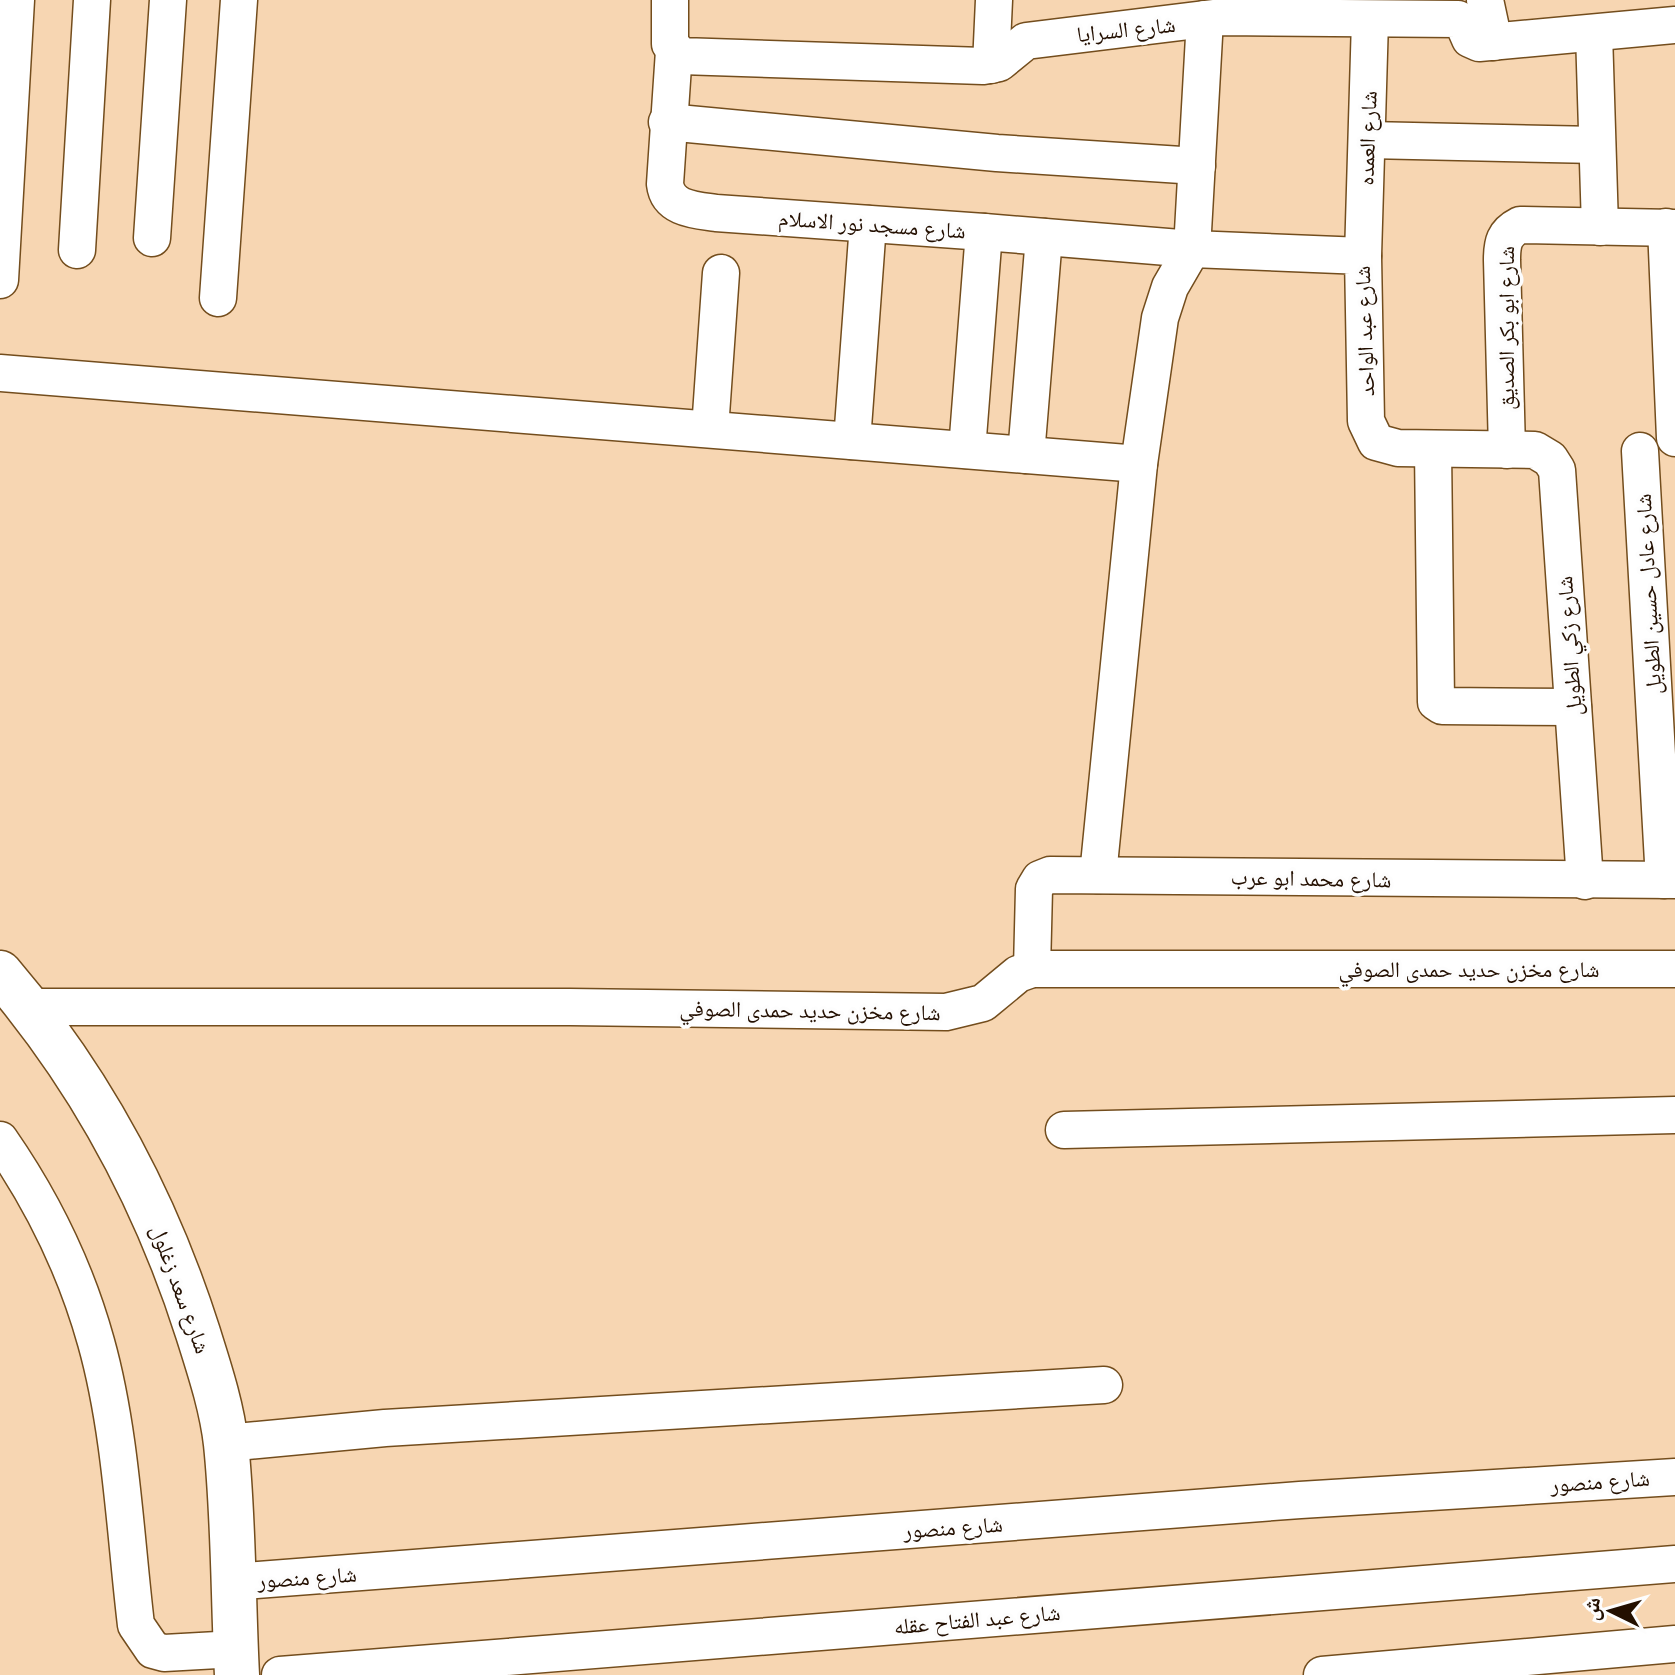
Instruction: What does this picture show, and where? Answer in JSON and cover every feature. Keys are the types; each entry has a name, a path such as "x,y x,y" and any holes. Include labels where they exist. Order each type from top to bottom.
{"street":[{"path":"0,280 16,0"},
{"path":"77,250 92,0"},
{"path":"152,238 168,0"},
{"path":"218,298 239,0"},
{"path":"670,0 669,36 674,51 681,56 991,65 994,0"},
{"path":"1485,0 1494,42 1675,25 1674,0"},
{"name":"شارع السرايا","path":"991,65 1026,41 1205,19 1370,20 1420,10 1458,19 1474,42 1494,42"},
{"path":"1098,875 1139,464 1160,318 1170,287 1192,249 1205,19"},
{"name":"شارع العمده","path":"1363,256 1370,20"},
{"path":"1594,33 1600,227"},
{"name":"شارع مسجد نور الاسلام","path":"674,51 667,122 666,191 678,205 716,213 984,232 967,450"},
{"path":"667,122 997,153 1197,166"},
{"path":"1368,140 1597,145"},
{"path":"852,441 868,224"},
{"name":"شارع ابو بكر الصديق","path":"1507,450 1504,239 1520,225 1671,228"},
{"path":"1671,228 1675,438"},
{"name":"شارع عبد الواحد","path":"984,232 1192,249 1363,256 1366,265 1366,421 1369,432 1387,447 1507,450"},
{"path":"1026,455 1044,237"},
{"path":"710,429 721,273"},
{"path":"0,373 1139,464"},
{"path":"1433,449 1433,696 1442,706 1573,707"},
{"name":"شارع زكي الطويل","path":"1507,450 1535,450 1550,459 1557,470 1585,881"},
{"name":"شارع عادل حسين الطويل","path":"1640,451 1661,557 1670,880"},
{"name":"شارع محمد ابو عرب","path":"1032,969 1037,883 1050,875 1670,880"},
{"name":"شارع مخزن حديد حمدى الصوفي","path":"29,1007 570,1007 946,1012 983,1003 1018,974 1032,969 1675,969"},
{"name":"شارع سعد زغلول","path":"0,973 29,1007 119,1145 154,1216 184,1289 208,1365 226,1443 237,1662 153,1650 136,1625 107,1391 96,1343 63,1250 41,1206 0,1140"},
{"path":"1064,1130 1675,1115"},
{"path":"226,1443 385,1428 1104,1385"},
{"name":"شارع منصور","path":"232,1582 1300,1500 1675,1477"},
{"name":"شارع عبد الفتاح عقله","path":"280,1675 1675,1564"},
{"path":"1322,1675 1675,1644"}]}
